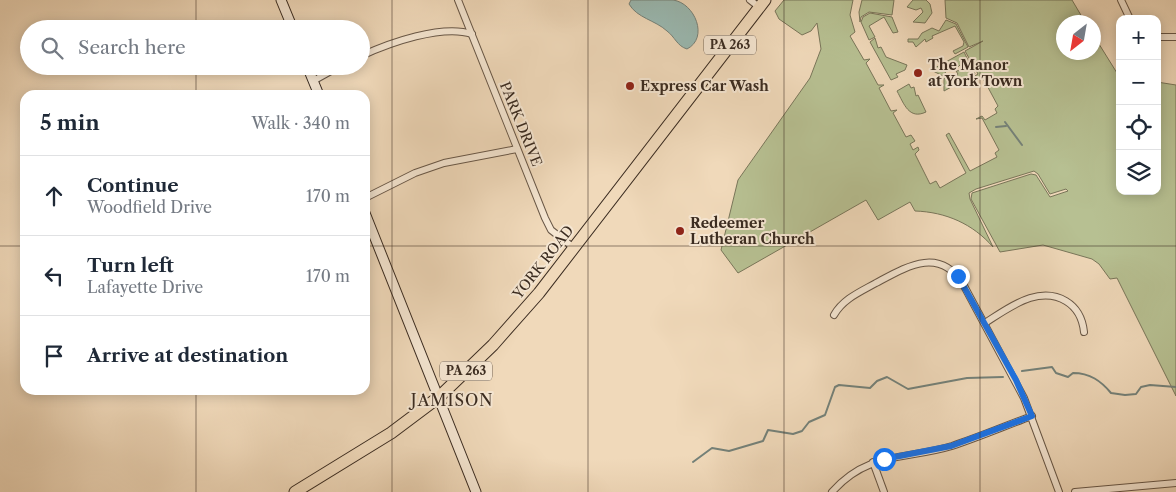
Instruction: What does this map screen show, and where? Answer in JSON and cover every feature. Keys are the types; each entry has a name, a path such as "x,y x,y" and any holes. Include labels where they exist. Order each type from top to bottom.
{"highway":[{"name":"YORK ROAD","path":"295,492 391,433 439,397 493,345 522,314 574,248 762,2"}],"main road":[{"path":"281,0 289,20"},
{"path":"311,75 317,90"},
{"path":"370,225 476,492"}],"street":[{"name":"PARK DRIVE","path":"458,0 549,226 574,248"},
{"path":"750,0 762,2"},
{"path":"1121,0 1128,15"},
{"path":"370,53 425,35 459,31 472,34"},
{"path":"1161,37 1176,37"},
{"path":"313,81 324,75"},
{"path":"370,195 414,173 444,163 517,149"},
{"path":"834,315 848,299 908,266 931,262 952,270 958,276 985,323 1032,416 1059,492"},
{"path":"985,323 1020,302 1030,298 1047,296 1061,299 1074,307 1081,316 1084,332"},
{"path":"832,492 850,475 873,462 951,446 1032,416"},
{"path":"873,462 884,492"},
{"path":"1075,492 1176,483"}],"green space":[{"path":"784,0 853,0 850,15 855,32 850,36 864,60 870,59 866,63 878,85 884,85 879,88 891,111 897,110 893,113 906,137 911,135 915,141 910,144 913,150 918,147 919,150 915,154 930,184 936,181 940,188 966,173 946,135 949,133 970,171 997,157 995,153 999,150 982,118 976,119 982,116 985,120 997,113 995,109 998,106 984,80 981,78 971,83 969,80 978,74 965,51 983,41 969,47 957,23 946,18 945,0 1072,0 1081,15 1056,15 1056,60 1101,60 1101,47 1116,71 1116,195 1161,195 1161,83 1176,85 1176,396 1117,278 1110,279 1099,264 1092,259 1043,245 1000,252 971,199 972,193 1031,174 1036,175 1050,197 1068,191 1066,189 1050,194 1038,174 1034,171 976,189 969,193 970,199 993,247 968,226 948,217 915,211 910,202 878,220 866,200 738,273 721,250 738,180 810,78 821,49 817,23 811,31 802,35 779,19 775,11"},
{"path":"862,0 894,0 892,15 869,12 861,17 860,22 859,12"},
{"path":"913,0 926,0 930,4 932,13 925,23 913,22 923,12 921,8 916,10 907,7"},
{"path":"870,13 892,17 898,32 893,33 884,17 869,26 875,37 869,40 861,22 863,17"},
{"path":"946,20 956,24 968,47 955,54 953,51 963,46 964,42 955,26 932,36 933,38 926,42 925,39 916,47 913,42 908,42 908,39 918,39 922,33 932,28 939,31"},
{"path":"875,38 878,48 881,47 886,57 907,65 905,70 896,74 898,77 891,80 870,42"},
{"path":"964,52 975,74 944,91 944,78 953,80 958,74 956,71 964,70 965,66 961,64 955,70 954,67 949,67 943,76 931,70"},
{"path":"909,84 911,88 914,87 916,96 918,95 926,112 915,114 905,105 897,91"}],"water":[{"path":"631,0 673,0 688,7 693,14 698,29 694,44 687,49 681,46 670,33 632,9 629,4"}],"waterway":[{"path":"1005,122 1022,145"},
{"path":"996,127 1006,126"},
{"path":"1022,371 1052,367 1056,373 1068,377 1073,373 1085,374 1099,381 1111,393 1125,395 1136,394 1141,387 1150,385 1176,387"},
{"path":"693,462 712,448 729,451 763,441 768,430 793,434 802,431 809,422 825,415 835,387 839,385 870,388 877,381 887,377 908,389 967,378 1003,377"}],"place":[{"name":"The Manor at York Town","path":"918,73"},
{"name":"Express Car Wash","path":"630,86"},
{"name":"Redeemer Lutheran Church","path":"680,231"}],"district":[{"name":"JAMISON","path":"452,400"}],"route":[{"path":"884,459 951,446 1032,416 1016,380 958,276"}]}
